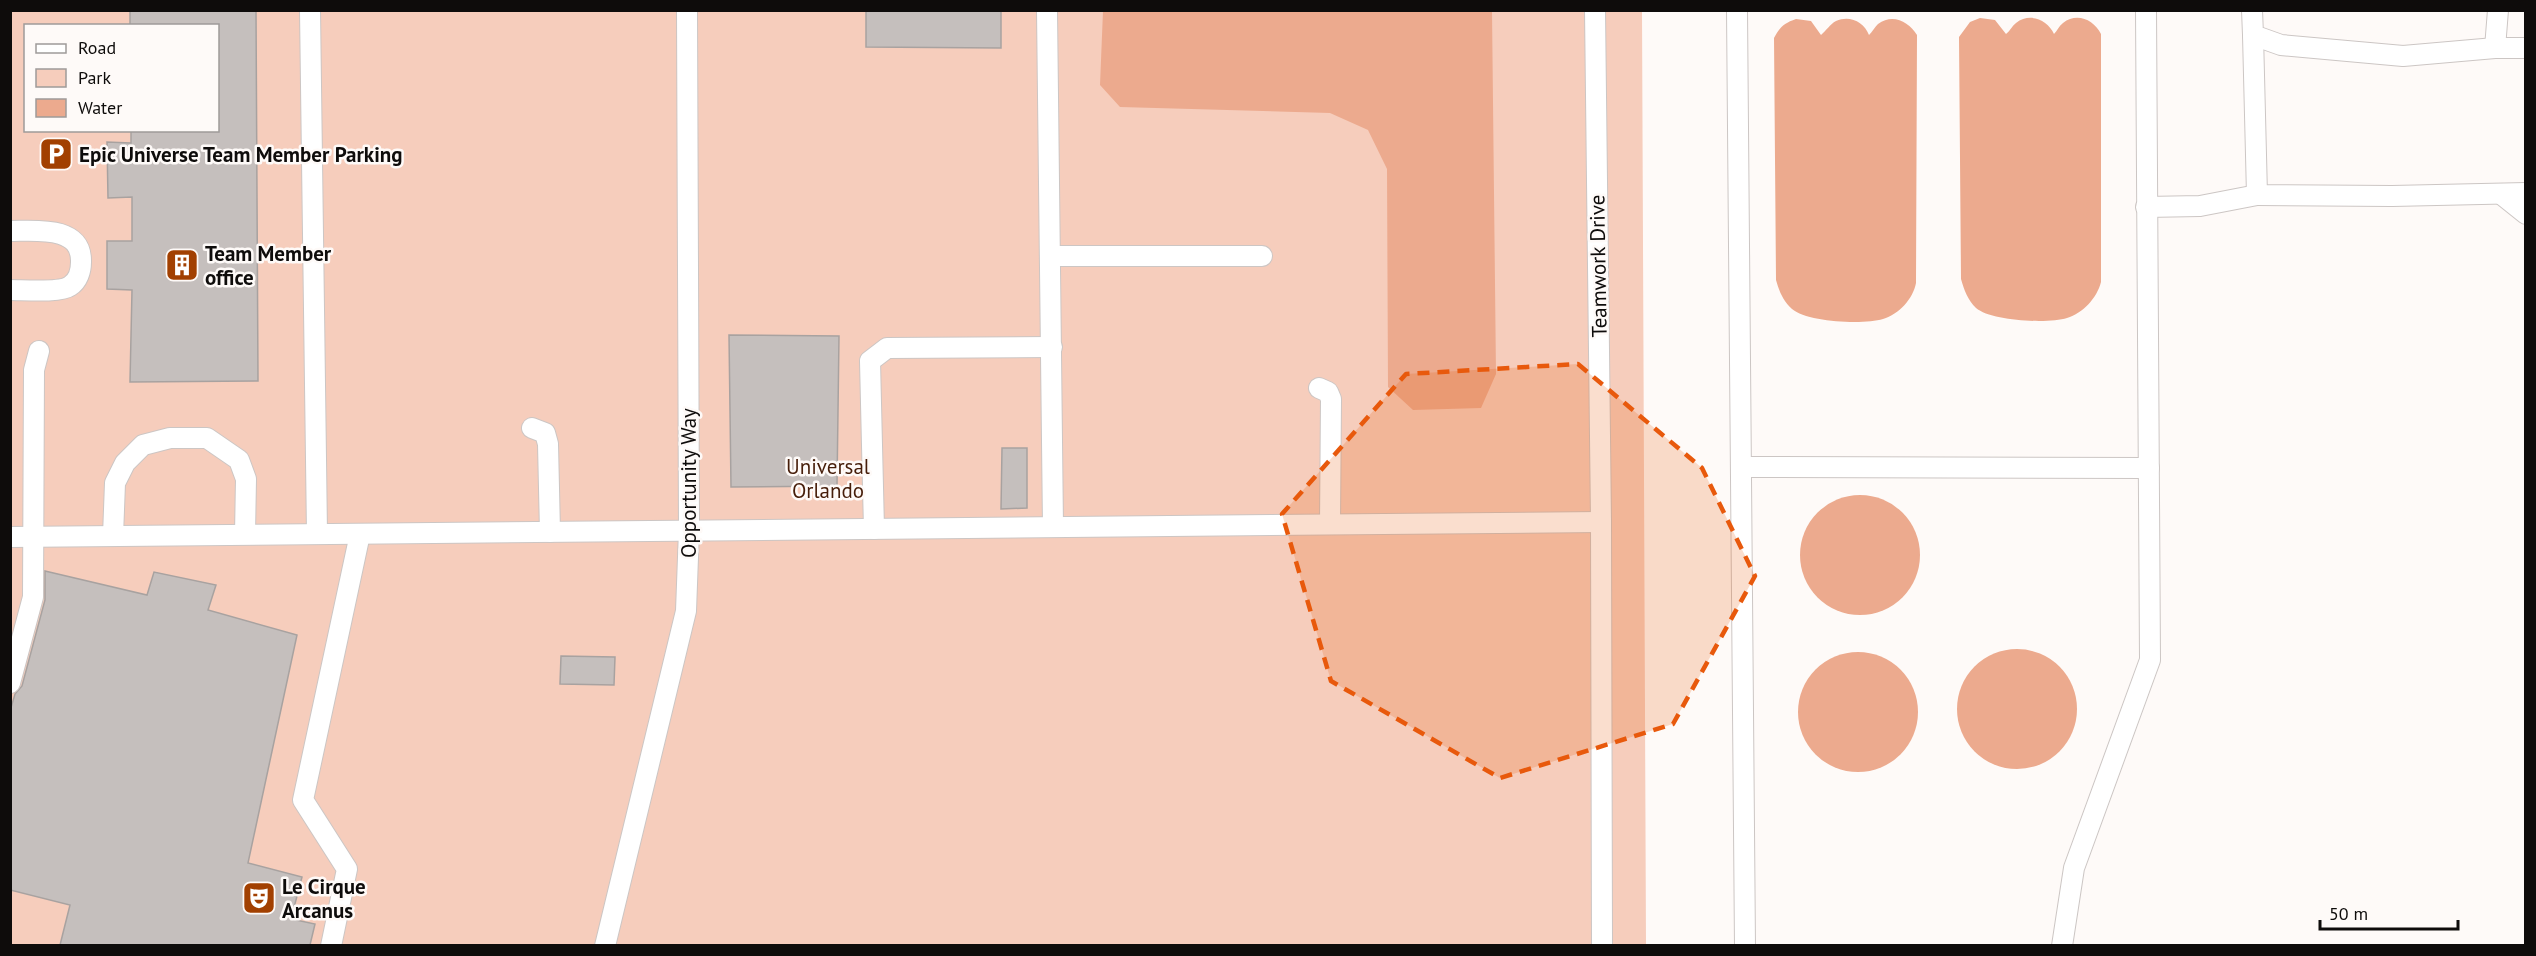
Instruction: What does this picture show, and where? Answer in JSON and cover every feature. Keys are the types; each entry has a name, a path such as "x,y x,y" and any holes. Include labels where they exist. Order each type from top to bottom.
{"street":[{"path":"310,10 317,534"},
{"name":"Opportunity Way","path":"605,945 686,611 689,530 687,10"},
{"path":"1047,10 1053,527"},
{"name":"Teamwork Drive","path":"1595,10 1601,522 1602,945"},
{"path":"1737,10 1745,945"},
{"path":"2068,945 2074,868 2150,660 2146,10"},
{"path":"2252,10 2258,195"},
{"path":"2495,48 2498,10"},
{"path":"2253,35 2281,45 2403,56 2495,48 2526,48"},
{"path":"2146,207 2200,206 2258,195 2392,196 2526,193"},
{"path":"2501,194 2526,214"},
{"path":"10,231 57,231 65,234 76,245 81,260 79,276 69,287 55,290 10,290"},
{"path":"1050,256 1262,256"},
{"path":"874,529 870,361 886,348 1052,347"},
{"path":"10,683 33,597 34,370 39,351"},
{"path":"1319,388 1328,392 1331,399 1330,524"},
{"path":"532,428 545,433 548,444 550,532"},
{"path":"113,536 115,483 125,463 143,445 170,438 207,438 239,460 246,479 245,534"},
{"path":"1741,467 2149,468"},
{"path":"10,537 1601,522"},
{"path":"331,945 347,869 303,800 360,534"}],"path":[{"path":"10,363 10,477"}],"highlighted area":[{"path":"1578,364 1702,468 1755,576 1673,724 1500,778 1331,681 1282,514 1406,374"}],"green space":[{"name":"Universal Orlando","path":"11,11 1642,11 1646,945 11,945"}],"water":[{"path":"1103,11 1492,11 1496,374 1481,408 1413,410 1388,387 1387,169 1368,130 1330,113 1120,107 1100,85"},
{"path":"1980,18 1995,20 2006,34 2021,20 2038,19 2048,25 2054,34 2063,23 2079,18 2090,21 2101,34 2101,282 2096,294 2088,304 2078,313 2067,318 2034,321 1994,316 1976,308 1962,283 1959,37 1970,22"},
{"path":"1796,19 1811,21 1821,35 1834,22 1851,19 1864,26 1869,35 1878,24 1895,19 1910,26 1917,35 1916,283 1912,295 1904,305 1894,314 1883,319 1849,322 1810,317 1789,306 1777,284 1774,38 1782,26"},
{"path":"1860,495 1883,499 1903,512 1916,532 1920,555 1916,578 1903,598 1883,611 1860,615 1837,611 1817,598 1804,578 1800,555 1804,532 1817,512 1837,499"},
{"path":"2017,649 2040,653 2060,666 2073,686 2077,709 2073,732 2060,752 2040,765 2017,769 1994,765 1974,752 1961,732 1957,709 1961,686 1974,666 1994,653"},
{"path":"1858,652 1881,656 1901,669 1914,689 1918,712 1914,735 1901,755 1881,768 1858,772 1835,768 1815,755 1802,735 1798,712 1802,689 1815,669 1835,656"}],"building":[{"name":"Team Member office","path":"130,10 256,10 258,381 130,382 132,290 107,289 107,241 132,241 132,197 108,198 107,142 131,143 131,132 219,132 219,24 130,24"},
{"path":"866,10 1001,10 1001,48 866,47"},
{"path":"729,335 839,336 837,486 731,487"},
{"path":"1002,448 1027,448 1027,508 1001,509"},
{"path":"45,571 147,595 154,572 216,585 208,610 297,635 248,863 302,877 291,919 315,924 310,945 60,945 70,905 10,890 10,711 15,694 22,686 45,600"},
{"path":"561,656 615,657 614,685 560,684"}],"place":[{"name":"Epic Universe Team Member Parking","path":"56,154"},
{"name":"Team Member office","path":"182,265"},
{"name":"Le Cirque Arcanus","path":"259,898"}]}
